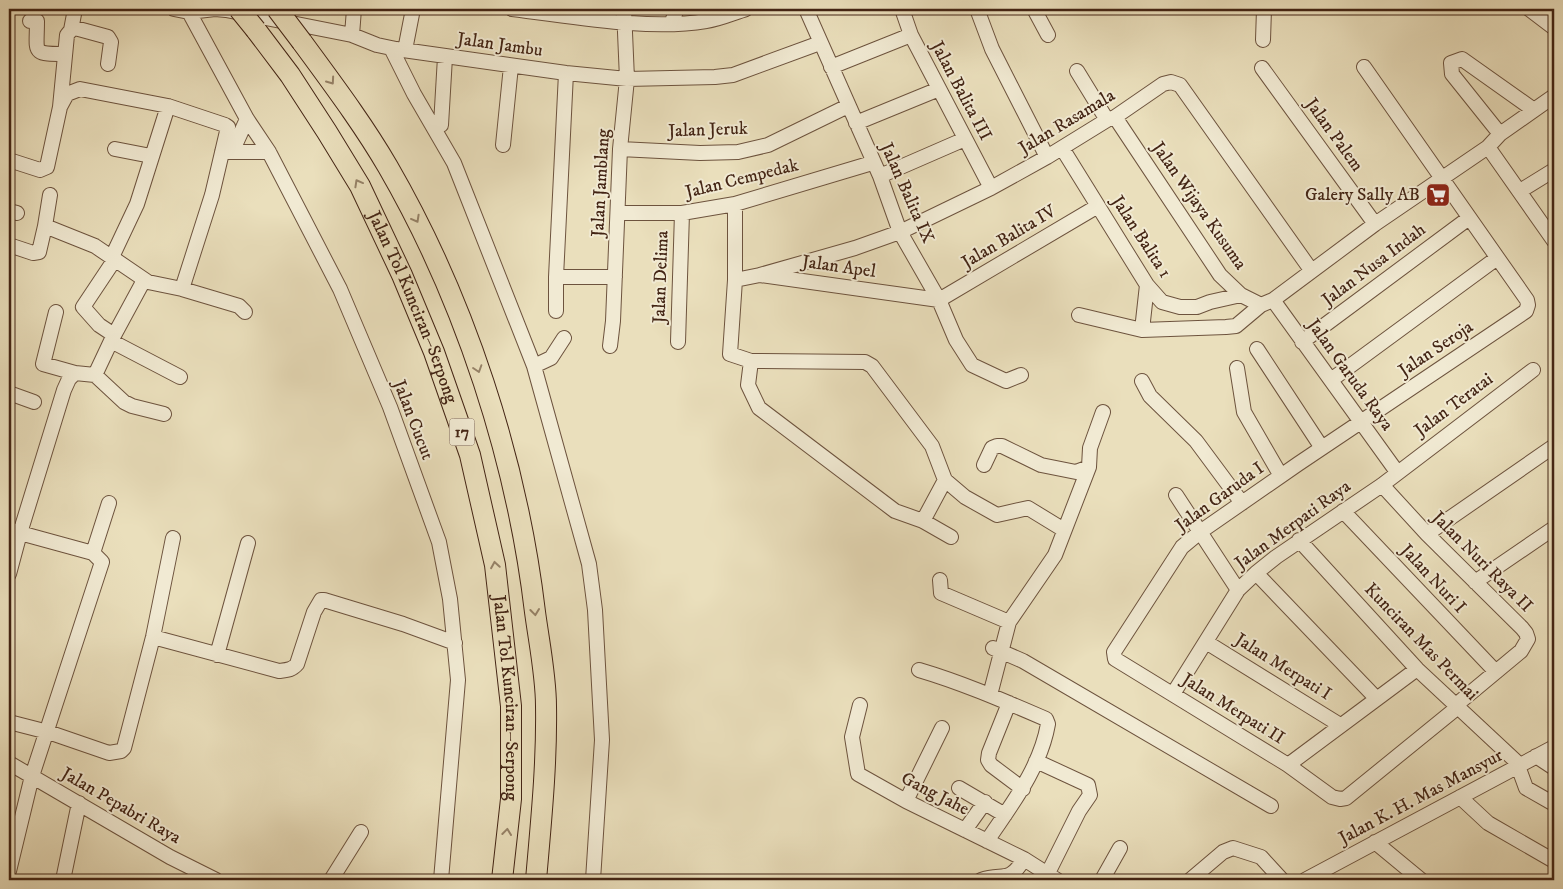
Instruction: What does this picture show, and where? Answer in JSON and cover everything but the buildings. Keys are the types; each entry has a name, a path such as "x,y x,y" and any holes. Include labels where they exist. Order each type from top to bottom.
{"highway":[{"name":"Jalan Tol Kunciran–Serpong","path":"239,9 290,75 360,186 402,275 434,352 470,455 495,565 511,706 511,798 502,880"},
{"name":"Jalan Tol Kunciran–Serpong","path":"277,9 349,108 388,166 424,234 464,324 503,446 529,560 546,704 543,804 536,880"}],"street":[{"path":"9,160 40,170 47,167 60,107 67,35 71,30 75,9"},
{"name":"Jalan Jambu","path":"174,9 189,12 215,9 226,10 352,35 377,45 398,49 511,66 627,79 715,78 733,75 820,43"},
{"path":"352,35 354,9"},
{"path":"413,9 398,49 414,94 454,163 534,366 589,564 596,610 602,740 593,880"},
{"path":"512,9 624,15 671,24 707,21 746,9"},
{"path":"671,24 677,9"},
{"name":"Jalan Balita IX","path":"806,9 872,163 880,176 900,232 939,300 956,340 972,365 1006,381 1021,375"},
{"name":"Jalan Balita III","path":"902,9 911,35 990,188"},
{"path":"978,9 992,49 1047,157"},
{"path":"1034,9 1048,35"},
{"path":"1263,40 1264,9"},
{"path":"1529,9 1554,28"},
{"name":"Jalan Cucut","path":"189,12 247,119 269,152 340,289 393,416 439,542 450,599 458,680 441,880"},
{"name":"Jalan Jamblang","path":"610,346 620,149 627,79 624,15"},
{"path":"30,21 37,21 38,51 43,54 64,54"},
{"path":"71,30 76,28 108,37 111,42 108,64"},
{"path":"831,67 911,35"},
{"path":"441,125 445,57"},
{"path":"1500,134 1452,74 1451,63 1462,59 1534,110"},
{"path":"503,145 511,66"},
{"path":"1331,380 1497,258 1364,67"},
{"name":"Jalan Palem","path":"1262,68 1375,224"},
{"name":"Jalan Wijaya Kusuma","path":"1077,71 1220,275 1241,295 1267,302"},
{"path":"556,311 566,73"},
{"name":"Jalan Rasamala","path":"760,275 855,248 900,232 990,188 1047,157 1163,84 1171,82 1180,85 1311,270"},
{"path":"60,107 67,94 80,89 168,106 225,124 228,127 227,152"},
{"path":"856,123 939,89"},
{"path":"1079,315 1142,330 1236,326 1375,224 1488,147 1500,134 1554,96"},
{"path":"168,106 137,204 114,258 83,307 112,338 180,377"},
{"name":"Jalan Jeruk","path":"620,149 700,153 738,152 768,145 848,106"},
{"path":"182,289 227,152 247,119"},
{"path":"880,176 965,139"},
{"path":"1488,147 1554,241"},
{"name":"Jalan Balita 1","path":"1062,148 1147,285 1162,302 1197,307 1241,295"},
{"path":"115,149 151,156"},
{"path":"227,152 269,152"},
{"name":"Jalan Cempedak","path":"618,213 682,213 735,204 872,163"},
{"path":"1520,191 1554,170"},
{"path":"9,244 36,253 39,252 50,195"},
{"path":"735,204 735,280 730,354 751,362 865,362 872,366 932,446 945,480 965,497 997,514 1028,508 1064,530"},
{"name":"Jalan Balita IV","path":"939,300 1098,206"},
{"name":"Jalan Delima","path":"678,342 682,213"},
{"name":"Jalan Nusa Indah","path":"1302,342 1469,218"},
{"path":"45,226 95,246 144,280 239,306 245,312"},
{"name":"Jalan Seroja","path":"1362,421 1526,311 1527,300 1497,258"},
{"name":"Jalan Apel","path":"735,280 760,275 939,300"},
{"path":"556,277 615,277"},
{"path":"94,375 144,280"},
{"path":"1142,330 1147,285"},
{"name":"Jalan Garuda Raya","path":"1267,302 1302,342 1398,472"},
{"path":"56,312 43,364 75,373 94,375 124,402 132,406 164,414"},
{"path":"534,366 550,358 564,338"},
{"path":"1257,349 1322,448"},
{"path":"751,362 748,385 759,408 894,511 923,521 951,537"},
{"path":"1238,368 1244,412 1281,476"},
{"name":"Jalan Teratai","path":"1398,472 1533,370"},
{"path":"9,574 14,531 64,390 69,379 75,373"},
{"path":"1142,381 1150,396 1196,441 1242,503"},
{"path":"9,393 34,402"},
{"path":"990,695 998,649 1009,622 1054,555 1089,467 1090,448 1103,412"},
{"name":"Jalan Garuda I","path":"1114,656 1114,652 1182,547 1200,532 1362,421"},
{"path":"984,465 992,448 1002,446 1041,465 1076,472 1089,467"},
{"path":"1427,534 1554,446"},
{"name":"Jalan Merpati Raya","path":"1173,694 1238,590 1256,573 1299,540 1343,512 1398,472"},
{"path":"923,521 945,480"},
{"name":"Jalan Nuri Raya II","path":"1332,798 1346,798 1356,791 1521,651 1528,639 1522,628 1427,534 1382,484"},
{"path":"1176,495 1238,590"},
{"path":"93,553 109,503"},
{"name":"Jalan Nuri I","path":"1343,512 1496,672"},
{"path":"1476,582 1554,528"},
{"path":"9,871 32,776 101,570 102,562 93,553 14,531"},
{"path":"9,722 48,732 109,753 121,751 124,748 154,637 173,538"},
{"name":"Kunciran Mas Permai","path":"1299,540 1416,669 1519,766"},
{"path":"217,655 248,543"},
{"path":"1256,573 1376,698"},
{"path":"940,580 942,593 1009,622"},
{"path":"154,637 279,671 293,668 297,664 317,604 324,600 403,624 455,643"},
{"name":"Jalan Merpati I","path":"1206,642 1340,725"},
{"path":"998,649 1023,661 1271,806"},
{"name":"Jalan Merpati II","path":"1114,656 1115,659 1288,765 1332,798"},
{"path":"1288,765 1416,669"},
{"path":"919,670 990,695 1046,720 1048,724 1036,761 1023,789 987,841"},
{"path":"1009,703 988,753 988,760 991,765 1023,789"},
{"name":"Gang Jahe","path":"860,705 852,737 858,774 906,801 1024,859 1052,877"},
{"path":"906,801 942,728"},
{"name":"Jalan K. H. Mas Mansyur","path":"1311,879 1375,842 1554,747"},
{"path":"1536,756 1554,768"},
{"path":"1036,761 1088,785 1090,795 1079,812 1052,877"},
{"name":"Jalan Pepabri Raya","path":"9,763 170,857 216,880"},
{"path":"1519,766 1526,788 1554,804"},
{"path":"958,788 1005,814"},
{"path":"1460,797 1488,823 1554,862"},
{"path":"965,830 985,802"},
{"path":"63,880 79,803"},
{"path":"331,880 361,832"},
{"path":"1375,842 1416,879"},
{"path":"1102,880 1120,848"},
{"path":"1190,880 1223,852 1233,848 1261,857 1282,880"},
{"path":"981,880 1008,876 1016,872 1024,859"}],"place":[{"name":"Galery Sally AB","path":"1438,195"}]}
